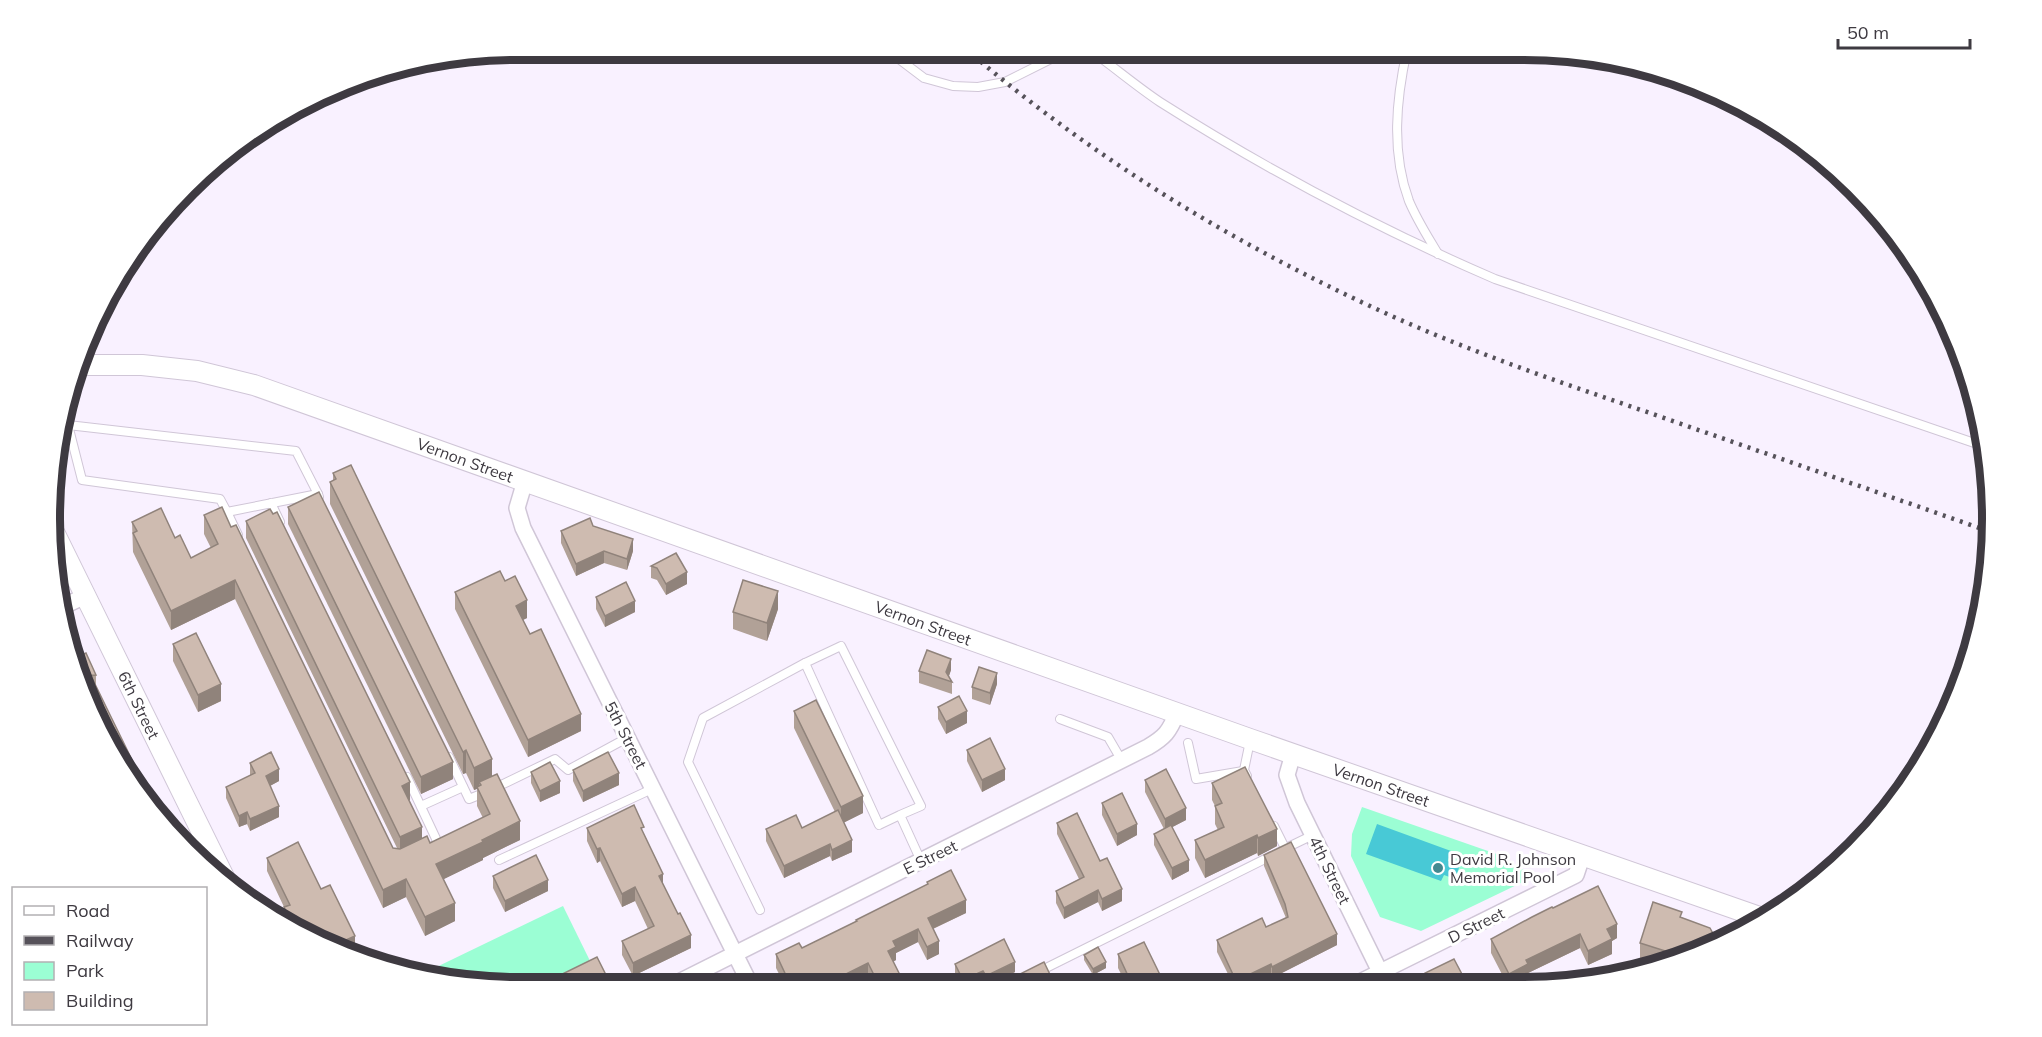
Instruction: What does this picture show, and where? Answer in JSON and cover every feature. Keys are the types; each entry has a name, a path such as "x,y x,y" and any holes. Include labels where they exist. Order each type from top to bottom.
{"main road":[{"name":"Vernon Street","path":"86,367 142,365 197,371 242,382 1754,915"},
{"name":"6th Street","path":"61,546 218,865"}],"street":[{"name":"5th Street","path":"525,481 517,508 523,528 746,977"},
{"path":"68,604 85,596"},
{"name":"E Street","path":"689,977 1122,761 1163,738 1170,730 1177,713"},
{"name":"4th Street","path":"1293,754 1287,775 1297,803 1383,977"},
{"name":"D Street","path":"1385,977 1576,875 1583,854"}],"lane":[{"path":"900,60 924,78 953,86 978,87 1005,81 1048,60"},
{"path":"1103,60 1160,102 1301,186 1438,254 1495,279 1975,443"},
{"path":"1405,60 1397,114 1399,158 1410,201 1438,254"},
{"path":"70,425 296,451 323,505"},
{"path":"69,429 82,480 220,499 242,544"},
{"path":"227,512 318,495"},
{"path":"271,503 287,534"},
{"path":"760,910 688,762 703,718 805,663 841,646 921,806 879,825 805,663"},
{"path":"1060,719 1108,737 1122,761"},
{"path":"443,745 469,799 555,759 568,770 627,738"},
{"path":"1250,739 1244,770 1250,780"},
{"path":"1188,743 1196,779 1244,770"},
{"path":"400,764 438,843 428,848"},
{"path":"421,806 464,787"},
{"path":"499,860 652,789"},
{"path":"900,815 921,861"},
{"path":"1270,819 1285,848"},
{"path":"1028,977 1313,835"}],"green space":[{"name":"David R. Johnson Memorial Pool","path":"1362,807 1508,858 1507,864 1531,872 1529,879 1421,931 1380,917 1351,856 1352,834"},
{"path":"563,906 594,969 578,977 518,977 489,976 433,969"}],"water":[{"path":"1377,824 1451,851 1448,861 1460,865 1455,879 1444,875 1441,881 1366,854"}],"building":[{"path":"351,465 492,759 474,768 466,750 463,752 330,482 336,479 333,473"},
{"path":"319,492 453,762 421,777 288,507"},
{"path":"222,507 231,527 236,525 393,848 400,849 427,836 430,843 490,814 477,787 481,785 479,782 497,774 520,821 482,840 483,842 436,864 455,903 425,917 406,879 383,890 235,580 171,611 133,533 137,531 132,522 161,508 175,538 180,535 191,558 218,544 204,515"},
{"path":"270,509 273,514 277,512 410,782 402,786 422,827 400,837 246,521"},
{"path":"590,518 593,526 633,539 627,559 604,551 576,564 561,531"},
{"path":"676,553 687,572 666,584 657,568 651,566"},
{"path":"500,571 505,581 515,576 527,600 516,606 530,634 541,629 581,714 528,740 455,592"},
{"path":"743,580 778,591 767,623 733,612"},
{"path":"626,582 635,601 605,616 596,597"},
{"path":"196,633 221,684 198,695 173,644"},
{"path":"927,650 951,659 946,672 952,682 919,671"},
{"path":"86,653 96,675 88,676 81,655"},
{"path":"979,667 997,673 990,693 972,687"},
{"path":"93,680 141,779 121,748 90,681"},
{"path":"959,696 967,711 946,722 938,707"},
{"path":"816,700 863,796 841,807 794,711"},
{"path":"990,738 1005,769 982,780 967,750"},
{"path":"271,752 279,769 266,776 279,806 250,819 247,812 239,816 226,787 255,773 250,763"},
{"path":"608,752 619,773 583,791 573,770"},
{"path":"550,762 560,781 540,791 531,772"},
{"path":"1245,767 1277,829 1258,838 1257,835 1205,860 1195,840 1224,827 1215,806 1222,803 1212,783"},
{"path":"1166,769 1186,808 1165,819 1145,780"},
{"path":"1122,793 1137,824 1117,834 1102,803"},
{"path":"634,805 644,827 641,828 663,874 659,876 691,935 633,963 622,941 654,926 635,887 622,894 600,848 597,849 587,828"},
{"path":"838,810 852,840 832,850 830,844 784,866 766,829 796,815 802,828"},
{"path":"1077,813 1100,861 1107,858 1122,889 1102,899 1098,890 1064,908 1056,891 1084,877 1057,823"},
{"path":"1171,825 1189,860 1172,868 1154,834"},
{"path":"298,842 321,889 330,885 355,936 342,942 288,915 284,907 290,905 267,858"},
{"path":"1291,842 1337,934 1272,967 1271,964 1244,977 1234,977 1217,940 1262,918 1266,927 1288,917 1285,904 1264,855"},
{"path":"536,855 548,880 505,901 493,876"},
{"path":"951,870 966,900 928,918 939,941 927,947 918,929 893,941 896,947 888,951 901,977 875,977 868,963 840,977 787,977 776,954 799,943 802,948 928,884 927,882"},
{"path":"1598,886 1617,924 1607,929 1612,939 1588,951 1580,934 1526,960 1528,964 1509,974 1491,939"},
{"path":"1653,902 1682,912 1680,917 1710,928 1714,935 1671,953 1640,943"},
{"path":"1004,939 1015,962 986,976 983,971 970,977 962,977 955,964"},
{"path":"1144,942 1161,977 1129,977 1118,954"},
{"path":"1098,947 1106,962 1093,969 1084,955"},
{"path":"597,957 607,977 556,977"},
{"path":"1454,959 1463,977 1427,977 1425,973"},
{"path":"1044,962 1051,977 1019,977 1018,975"}],"railway":[{"path":"979,60 1061,125 1160,192 1264,253 1372,307 1475,351 1982,529"}],"place":[{"name":"David R. Johnson Memorial Pool","path":"1438,868"}]}
